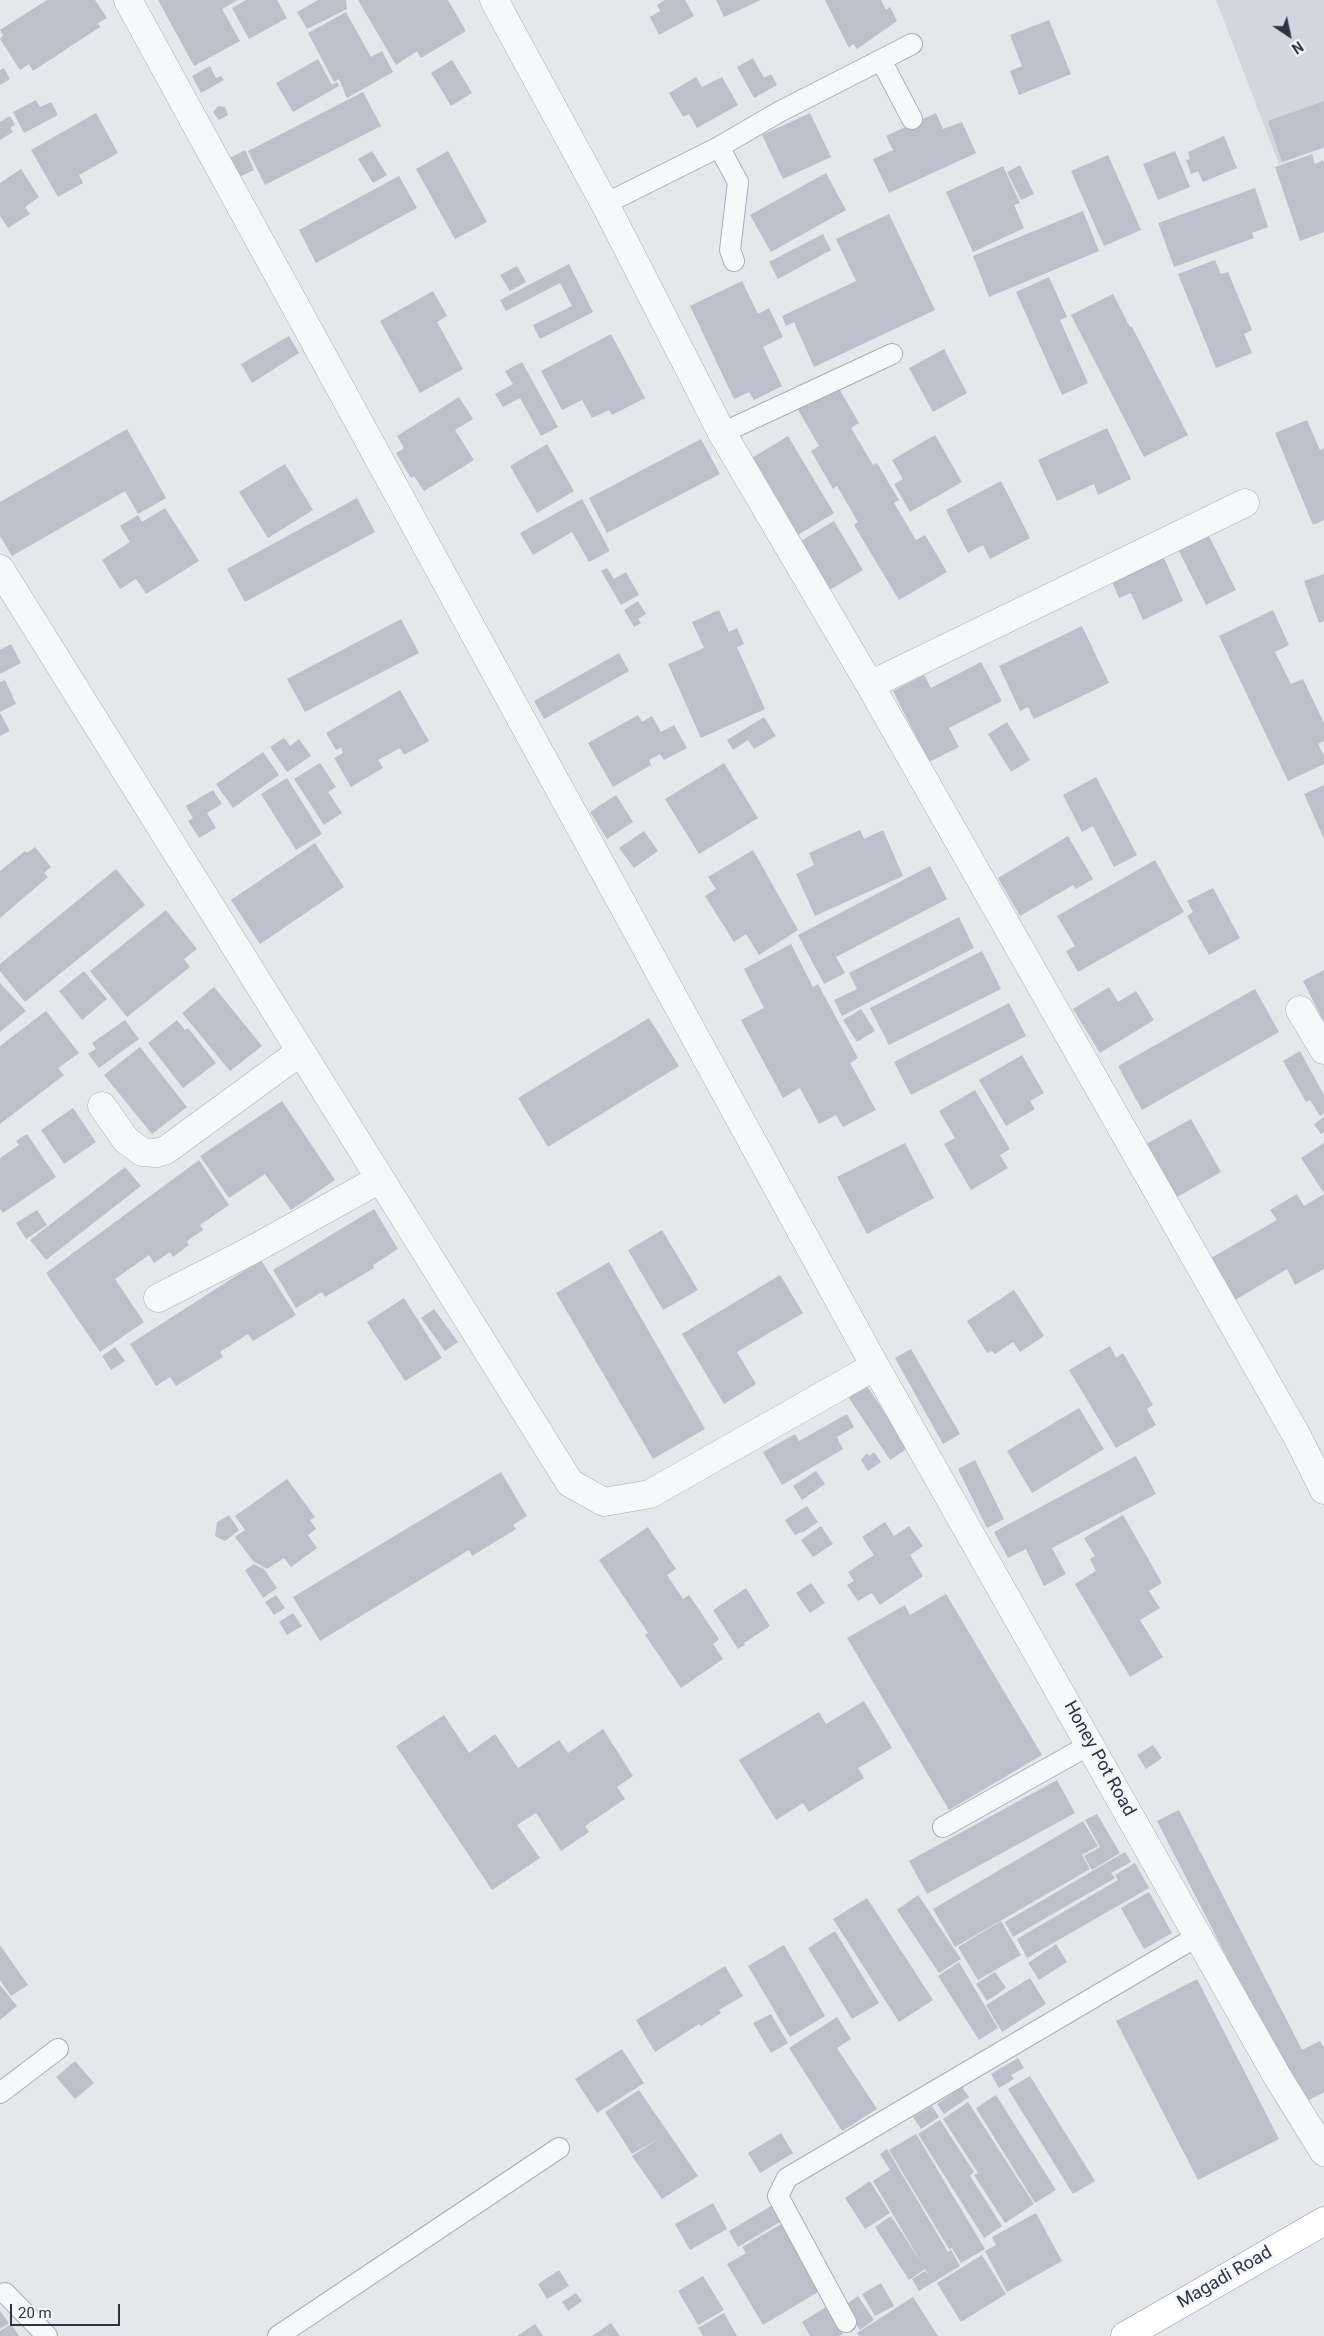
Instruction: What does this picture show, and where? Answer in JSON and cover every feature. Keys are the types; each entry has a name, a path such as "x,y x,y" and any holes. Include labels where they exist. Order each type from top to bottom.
{"highway":[{"name":"Magadi Road","path":"1125,2336 1324,2221"}],"street":[{"name":"Honey Pot Road","path":"128,0 875,1366 1091,1744 1276,2076 1324,2152"},
{"path":"494,0 605,204 722,433 870,685 1298,1438 1324,1490"},
{"path":"870,685 1245,503"},
{"path":"0,569 570,1483 604,1502 650,1494 875,1366"},
{"path":"1300,1010 1324,1050"},
{"path":"102,1106 126,1140 142,1152 156,1153 166,1150 300,1052"},
{"path":"158,1298 252,1250 380,1179"}],"lane":[{"path":"605,204 719,147 779,112 912,44"},
{"path":"881,60 912,119"},
{"path":"719,147 738,182 730,250 734,261"},
{"path":"722,433 892,354"},
{"path":"943,1827 1091,1744"},
{"path":"846,2322 778,2196 787,2178 1198,1936"},
{"path":"0,2093 58,2050"},
{"path":"278,2336 560,2148"},
{"path":"5,2293 47,2336"}],"shaded area":[{"path":"1216,0 1324,0 1324,148 1279,164"}],"building":[{"path":"47,0 95,0 107,18 98,23 100,27 33,71 29,64 20,70 0,39 3,35 0,30"},
{"path":"158,0 238,0 222,9 240,41 194,66"},
{"path":"246,0 277,0 287,18 249,39 232,8"},
{"path":"318,0 346,0 347,9 307,29 297,12"},
{"path":"358,0 448,0 466,31 421,58 417,51 396,65"},
{"path":"665,0 685,0 694,16 659,35 650,17 660,11 657,5"},
{"path":"716,0 761,0 724,17"},
{"path":"825,0 881,0 886,10 890,7 897,21 857,49 853,44 849,48"},
{"path":"346,12 371,57 382,51 393,72 347,98 339,79 334,82 308,33"},
{"path":"1049,20 1071,74 1019,95 1010,71 1022,66 1010,35"},
{"path":"753,58 764,78 771,74 777,85 754,98 737,67"},
{"path":"318,59 332,85 337,82 339,86 293,112 276,83"},
{"path":"452,60 472,93 451,106 431,73"},
{"path":"210,66 216,78 221,76 224,80 201,93 192,76"},
{"path":"4,68 10,79 0,85 0,70"},
{"path":"696,77 702,87 722,77 738,105 697,128 689,114 683,117 669,93"},
{"path":"363,92 381,126 265,185 248,151"},
{"path":"36,100 40,107 51,102 58,115 24,133 13,112"},
{"path":"1324,101 1324,147 1282,162 1268,121"},
{"path":"218,106 225,107 228,115 219,120 213,112"},
{"path":"96,113 118,153 79,175 83,183 58,197 31,150"},
{"path":"810,113 831,157 783,179 762,135"},
{"path":"936,113 943,129 962,122 976,153 889,193 873,159 893,150 886,136"},
{"path":"10,116 15,125 10,128 13,132 0,140 0,122"},
{"path":"1224,136 1237,168 1203,182 1198,171 1191,174 1186,160 1190,159 1188,152"},
{"path":"245,150 254,170 237,178 228,159"},
{"path":"372,151 387,175 373,183 358,159"},
{"path":"448,151 487,222 455,239 416,169"},
{"path":"1175,151 1190,187 1158,200 1143,164"},
{"path":"1312,154 1315,164 1323,160 1324,163 1324,232 1300,241 1275,167"},
{"path":"1108,155 1141,230 1104,246 1071,171"},
{"path":"1020,165 1034,194 1021,200 1007,172"},
{"path":"1003,166 1020,203 1014,205 1024,228 973,252 946,192"},
{"path":"21,169 39,197 25,207 30,214 8,228 0,216 0,183"},
{"path":"826,173 846,210 771,252 750,215"},
{"path":"399,176 417,208 316,263 299,230"},
{"path":"1255,188 1268,227 1252,233 1254,238 1174,267 1158,223"},
{"path":"1083,211 1099,251 989,297 973,256"},
{"path":"889,214 935,310 814,367 794,322 786,326 782,316 856,281 836,239"},
{"path":"823,234 831,250 778,279 769,262"},
{"path":"1215,260 1221,274 1228,272 1252,330 1244,334 1252,353 1216,368 1178,274"},
{"path":"569,264 593,312 540,339 533,325 572,306 560,283 506,311 500,300"},
{"path":"517,266 526,282 510,291 500,275"},
{"path":"1049,277 1067,317 1060,320 1088,383 1062,395 1016,292"},
{"path":"742,281 758,314 769,308 783,337 763,347 782,386 754,400 749,392 734,399 690,306"},
{"path":"433,291 447,316 437,322 463,369 420,393 380,321"},
{"path":"1113,294 1188,435 1144,457 1071,315"},
{"path":"611,334 645,398 612,415 609,410 592,418 582,400 562,410 541,371"},
{"path":"289,336 299,353 252,383 241,364"},
{"path":"944,349 967,393 933,412 909,368"},
{"path":"522,362 558,427 541,436 520,398 503,407 495,394 513,384 505,371"},
{"path":"837,385 859,423 851,428 873,465 877,463 899,500 894,503 916,540 925,535 947,572 899,600 854,525 858,522 837,486 833,489 811,451 819,446 797,408"},
{"path":"459,397 473,419 455,430 474,460 424,491 414,476 411,478 396,453 404,448 397,436"},
{"path":"1307,420 1320,450 1324,448 1324,520 1313,525 1275,433"},
{"path":"1107,428 1131,479 1098,495 1094,484 1057,501 1038,460"},
{"path":"127,429 166,498 138,514 125,491 12,556 0,536 0,502"},
{"path":"935,435 962,482 910,512 894,484 903,479 892,460"},
{"path":"788,436 834,513 798,535 752,458"},
{"path":"701,439 720,474 607,533 589,498"},
{"path":"547,444 574,491 537,513 510,466"},
{"path":"285,464 313,510 268,538 239,492"},
{"path":"1001,481 1030,538 990,559 983,545 968,553 946,510"},
{"path":"357,498 375,532 245,602 227,569"},
{"path":"582,499 610,551 589,562 572,532 533,555 520,533"},
{"path":"165,508 199,561 146,594 136,579 120,589 102,560 130,542 120,526 138,515 142,522"},
{"path":"834,521 863,570 828,591 799,542"},
{"path":"1206,530 1236,590 1206,605 1176,545"},
{"path":"1164,558 1183,601 1143,620 1131,593 1119,598 1112,582"},
{"path":"607,568 614,579 626,572 639,595 621,605 601,571"},
{"path":"1324,574 1324,621 1319,623 1304,581"},
{"path":"638,601 646,614 638,619 641,623 634,627 624,610"},
{"path":"719,610 729,632 737,628 744,644 737,647 765,709 701,738 668,664 704,648 692,622"},
{"path":"1273,610 1289,645 1275,652 1291,684 1303,679 1324,723 1324,741 1318,744 1324,756 1324,764 1288,781 1219,636"},
{"path":"401,619 419,653 305,712 287,679"},
{"path":"1082,626 1109,683 1034,719 1028,707 1020,711 999,666"},
{"path":"11,644 21,663 0,674 0,650"},
{"path":"619,653 629,671 544,719 534,701"},
{"path":"981,662 1002,701 949,728 959,747 929,762 893,691 924,675 931,688"},
{"path":"5,680 16,704 0,712 0,682"},
{"path":"400,690 429,741 404,755 400,748 378,760 383,768 351,787 334,758 343,753 341,747 336,750 326,733"},
{"path":"0,713 10,731 0,736"},
{"path":"638,715 642,722 652,716 661,732 674,725 687,748 664,760 660,754 649,760 651,765 613,787 588,743"},
{"path":"764,717 776,736 754,749 748,740 733,750 727,740"},
{"path":"1007,722 1030,760 1011,772 988,734"},
{"path":"284,738 290,746 299,739 311,756 287,772 270,747"},
{"path":"263,752 279,775 233,808 216,784"},
{"path":"320,763 336,787 328,792 342,813 324,825 294,779"},
{"path":"724,763 758,818 699,854 665,799"},
{"path":"1096,777 1137,855 1114,867 1093,826 1082,832 1063,795"},
{"path":"287,778 322,834 296,850 261,794"},
{"path":"1324,785 1324,839 1304,794"},
{"path":"213,790 222,804 207,813 216,828 199,838 188,821 193,818 186,806"},
{"path":"616,795 633,822 607,839 590,812"},
{"path":"860,830 864,839 883,830 903,876 815,916 796,874 814,865 809,853"},
{"path":"644,831 658,851 634,868 619,848"},
{"path":"1068,836 1093,879 1076,889 1073,885 1020,916 998,878"},
{"path":"315,843 344,887 260,944 231,900"},
{"path":"35,847 51,867 44,873 48,877 0,918 0,871 25,851 27,853"},
{"path":"753,850 798,930 759,955 746,934 734,942 705,896 716,889 708,877"},
{"path":"1155,860 1184,912 1078,972 1066,951 1075,946 1057,916"},
{"path":"930,866 947,899 836,957 845,973 824,984 798,935"},
{"path":"116,869 145,905 25,1002 0,971 0,964"},
{"path":"1213,888 1240,938 1209,955 1187,916 1193,912 1187,901"},
{"path":"166,910 197,949 184,959 190,967 127,1017 90,971"},
{"path":"959,917 974,948 842,1016 834,1000 857,989 849,973"},
{"path":"791,944 813,987 818,984 858,1058 850,1063 876,1110 843,1127 836,1115 819,1124 800,1088 783,1098 741,1020 764,1008 744,969"},
{"path":"982,951 1001,989 889,1045 870,1008"},
{"path":"1324,970 1324,1022 1303,981"},
{"path":"84,971 107,999 82,1020 59,991"},
{"path":"0,983 26,1011 0,1032"},
{"path":"214,987 262,1046 230,1071 182,1013"},
{"path":"1109,987 1118,1002 1136,991 1154,1020 1100,1053 1073,1009"},
{"path":"1255,989 1279,1032 1142,1110 1118,1066"},
{"path":"1009,1003 1026,1036 911,1095 894,1062"},
{"path":"861,1009 875,1031 857,1042 843,1020"},
{"path":"46,1011 79,1053 58,1068 64,1075 0,1124 0,1046"},
{"path":"649,1018 679,1066 548,1147 518,1098"},
{"path":"125,1020 139,1039 99,1068 88,1054 96,1049 92,1043"},
{"path":"177,1020 185,1030 188,1028 216,1063 183,1088 148,1043"},
{"path":"140,1047 187,1107 152,1134 104,1075"},
{"path":"1300,1051 1324,1095 1324,1113 1320,1116 1310,1100 1306,1102 1283,1061"},
{"path":"1022,1055 1044,1093 1030,1101 1035,1109 1006,1126 979,1080"},
{"path":"975,1090 1010,1149 1000,1155 1008,1168 971,1190 944,1144 955,1138 939,1111"},
{"path":"282,1101 335,1180 291,1210 265,1174 229,1198 200,1156"},
{"path":"73,1108 96,1142 64,1164 41,1130"},
{"path":"1324,1117 1324,1132 1321,1134 1314,1124"},
{"path":"1191,1119 1221,1172 1172,1200 1141,1147"},
{"path":"27,1134 56,1177 3,1213 0,1209 0,1158 19,1145 16,1141"},
{"path":"905,1143 934,1198 867,1234 837,1177"},
{"path":"1324,1143 1324,1193 1301,1158"},
{"path":"199,1160 229,1205 200,1225 203,1230 187,1241 189,1245 173,1257 170,1252 154,1263 149,1255 115,1279 144,1322 100,1352 46,1273"},
{"path":"125,1167 141,1186 46,1260 30,1240"},
{"path":"1297,1194 1304,1206 1324,1194 1324,1269 1295,1285 1287,1269 1235,1300 1211,1258 1277,1220 1270,1210"},
{"path":"374,1209 398,1249 373,1265 374,1268 325,1297 322,1292 296,1308 273,1270"},
{"path":"37,1210 47,1225 26,1239 16,1223"},
{"path":"662,1230 698,1290 663,1310 628,1250"},
{"path":"261,1260 296,1315 253,1341 248,1334 220,1352 223,1357 176,1386 170,1377 156,1386 130,1344"},
{"path":"609,1262 705,1429 653,1459 556,1293"},
{"path":"780,1275 803,1313 737,1352 756,1384 724,1404 682,1334"},
{"path":"1014,1290 1044,1336 1020,1352 1013,1342 995,1354 992,1351 987,1353 967,1321"},
{"path":"404,1298 442,1358 405,1381 367,1322"},
{"path":"434,1309 458,1342 445,1351 421,1318"},
{"path":"1110,1346 1116,1358 1123,1353 1153,1405 1147,1409 1156,1425 1116,1448 1069,1370"},
{"path":"115,1347 125,1361 111,1370 102,1356"},
{"path":"911,1349 960,1434 943,1444 895,1358"},
{"path":"865,1383 908,1448 890,1460 847,1395"},
{"path":"1079,1408 1104,1449 1032,1493 1007,1451"},
{"path":"847,1414 854,1427 837,1437 843,1449 782,1485 763,1452 795,1434 799,1441"},
{"path":"874,1452 881,1462 868,1471 861,1460 867,1453 869,1456"},
{"path":"1136,1456 1156,1494 1052,1548 1066,1574 1044,1586 1026,1549 1008,1558 994,1532"},
{"path":"975,1460 1004,1519 987,1528 958,1469"},
{"path":"816,1471 825,1484 802,1500 793,1486"},
{"path":"501,1472 527,1516 513,1525 516,1529 472,1556 469,1550 320,1641 293,1597"},
{"path":"287,1479 315,1517 310,1520 316,1529 308,1535 317,1548 291,1567 284,1558 267,1569 253,1561 235,1537 245,1530 235,1516"},
{"path":"807,1506 818,1522 802,1533 795,1535 785,1520"},
{"path":"229,1515 239,1530 225,1541 215,1536 217,1522"},
{"path":"1123,1515 1162,1583 1149,1591 1160,1608 1140,1620 1163,1657 1130,1677 1075,1584 1096,1571 1090,1559 1095,1556 1084,1538"},
{"path":"885,1522 894,1536 909,1526 923,1546 910,1555 923,1576 880,1605 872,1593 858,1601 847,1585 854,1581 848,1572 874,1555 862,1537"},
{"path":"821,1526 833,1544 813,1557 801,1540"},
{"path":"648,1527 676,1569 667,1575 683,1599 689,1595 719,1639 713,1644 723,1659 681,1688 645,1635 648,1633 599,1560"},
{"path":"254,1564 264,1569 277,1588 263,1598 245,1570"},
{"path":"811,1583 825,1603 810,1613 796,1593"},
{"path":"746,1588 770,1626 738,1649 713,1610"},
{"path":"946,1594 1042,1755 949,1810 847,1638 905,1605 910,1615"},
{"path":"276,1595 285,1608 274,1615 265,1602"},
{"path":"293,1613 302,1626 287,1635 279,1622"},
{"path":"864,1701 892,1748 858,1768 864,1778 809,1812 803,1803 776,1820 739,1760 819,1712 826,1724"},
{"path":"444,1715 469,1753 495,1734 518,1768 559,1740 568,1753 603,1729 633,1776 617,1787 625,1799 585,1826 589,1832 561,1851 536,1813 517,1825 540,1858 492,1890 396,1746"},
{"path":"1153,1745 1162,1758 1146,1769 1137,1755"},
{"path":"1057,1780 1075,1813 927,1894 909,1861"},
{"path":"1179,1810 1302,2050 1320,2041 1324,2048 1324,2092 1302,2104 1157,1821"},
{"path":"1097,1814 1120,1853 1092,1870 1084,1856 1100,1847 1085,1820"},
{"path":"1083,1821 1098,1846 1082,1855 1090,1869 955,1947 933,1909"},
{"path":"1125,1852 1131,1862 1111,1873 1115,1878 1013,1937 1005,1922"},
{"path":"1135,1863 1149,1888 1027,1958 1017,1939 1118,1880 1115,1875"},
{"path":"1149,1892 1172,1933 1144,1949 1121,1908"},
{"path":"918,1895 961,1959 939,1973 897,1910"},
{"path":"867,1898 933,2000 899,2022 833,1919"},
{"path":"1001,1921 1021,1955 978,1980 958,1947"},
{"path":"835,1931 879,2003 852,2019 808,1948"},
{"path":"1056,1944 1067,1962 1039,1980 1028,1963"},
{"path":"0,1945 28,1985 11,1996 0,1980"},
{"path":"784,1945 825,2016 790,2037 748,1966"},
{"path":"959,1962 998,2028 979,2040 938,1976"},
{"path":"725,1966 743,1996 719,2010 721,2013 701,2026 699,2024 655,2052 636,2020"},
{"path":"995,1972 1006,1988 987,2001 976,1984"},
{"path":"1030,1978 1046,2004 1002,2032 986,2005"},
{"path":"1197,1979 1279,2139 1198,2180 1116,2021"},
{"path":"0,1985 17,2006 0,2020"},
{"path":"771,2014 788,2043 771,2053 753,2023"},
{"path":"837,2017 851,2039 837,2048 877,2109 842,2131 789,2048"},
{"path":"622,2049 644,2083 597,2113 575,2079"},
{"path":"1018,2058 1024,2068 1011,2075 1014,2079 999,2088 991,2074"},
{"path":"75,2061 94,2083 75,2099 56,2077"},
{"path":"1030,2076 1095,2181 1073,2194 1008,2089"},
{"path":"962,2087 969,2097 944,2114 937,2104"},
{"path":"639,2090 698,2176 662,2199 632,2156 658,2139 632,2154 605,2112"},
{"path":"996,2095 1056,2190 1035,2203 976,2108"},
{"path":"968,2102 1034,2204 1005,2223 974,2175 978,2173 943,2119"},
{"path":"932,2106 939,2117 921,2129 913,2117"},
{"path":"940,2120 974,2172 970,2176 1002,2226 984,2238 918,2134"},
{"path":"781,2133 793,2153 760,2173 748,2153"},
{"path":"916,2134 985,2249 961,2263 952,2248 949,2249 889,2150"},
{"path":"887,2149 948,2252 951,2250 960,2266 919,2291 912,2279 925,2271 929,2275 925,2269 909,2280 875,2227 891,2216 921,2262 873,2181 890,2170 880,2154"},
{"path":"870,2181 890,2213 865,2229 845,2198"},
{"path":"713,2203 727,2229 690,2250 675,2224"},
{"path":"771,2206 780,2222 738,2247 729,2231"},
{"path":"1036,2213 1062,2261 1007,2292 985,2251 996,2245 992,2237"},
{"path":"783,2223 823,2289 763,2325 727,2264 746,2253 742,2247"},
{"path":"982,2255 1006,2294 961,2322 937,2283"},
{"path":"559,2270 569,2286 547,2299 538,2284"},
{"path":"703,2276 724,2310 698,2325 678,2291"},
{"path":"881,2283 894,2306 875,2316 862,2294"},
{"path":"576,2293 582,2301 568,2311 562,2302"},
{"path":"858,2296 874,2320 860,2330 844,2306"},
{"path":"913,2297 938,2336 859,2336 857,2333"},
{"path":"826,2307 843,2334 839,2336 810,2336 802,2322"},
{"path":"0,2311 9,2323 0,2329"},
{"path":"724,2313 737,2336 703,2336 698,2328"},
{"path":"611,2323 620,2336 592,2336"},
{"path":"11,2324 19,2336 0,2336 0,2331"},
{"path":"535,2324 543,2336 517,2336"}]}
